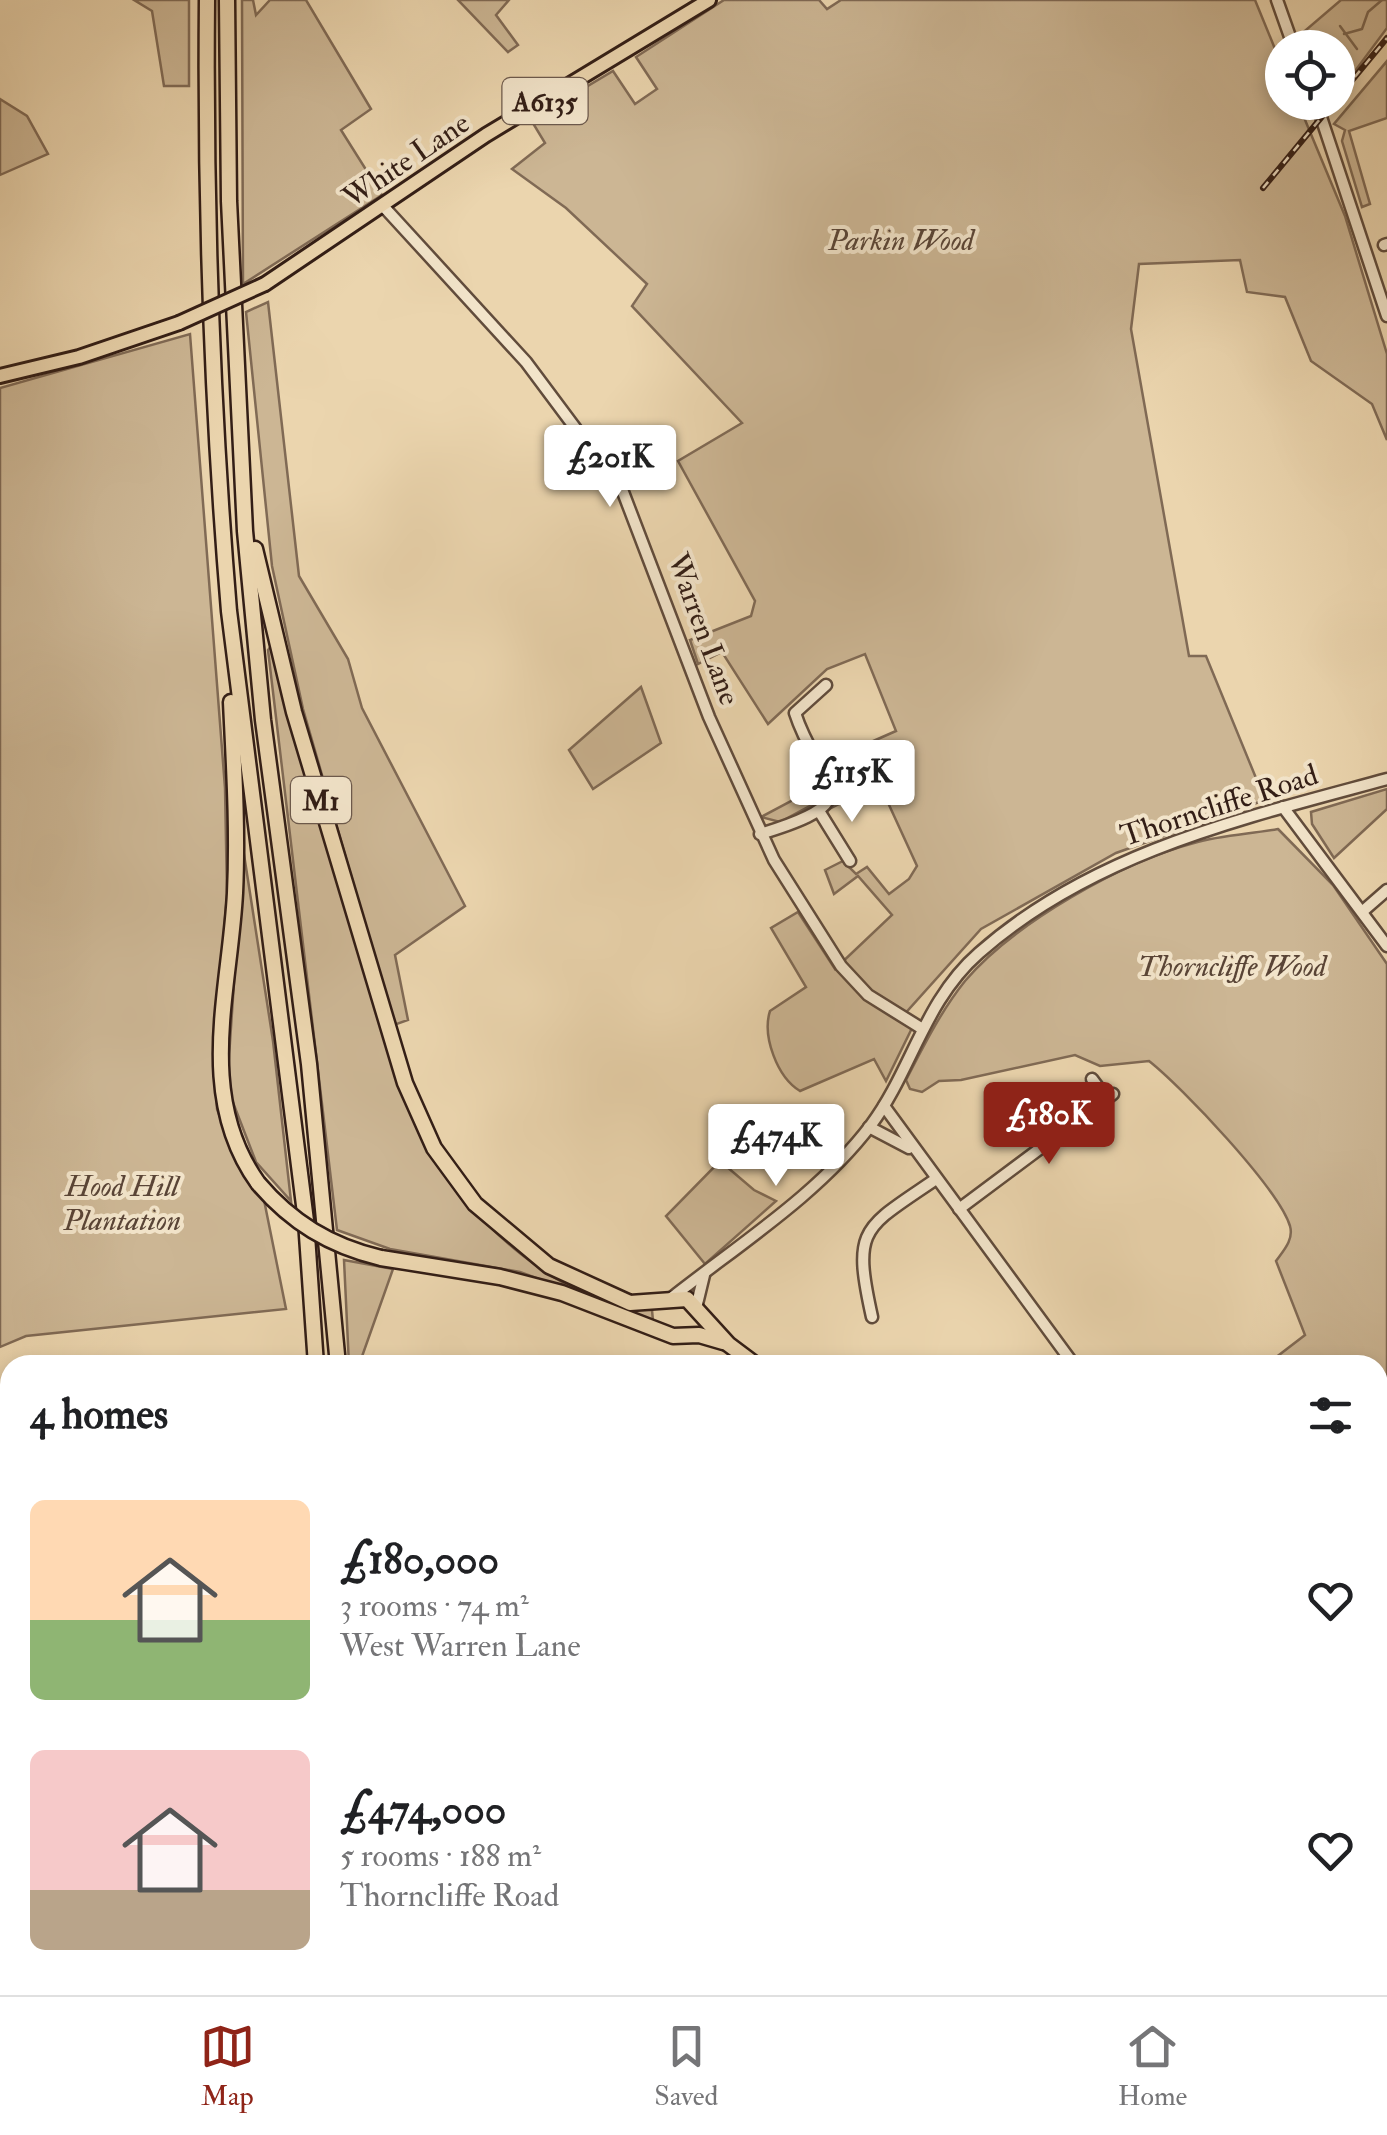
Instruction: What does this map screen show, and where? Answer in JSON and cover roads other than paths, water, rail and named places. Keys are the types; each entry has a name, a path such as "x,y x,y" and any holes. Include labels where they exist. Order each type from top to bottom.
{"highway":[{"name":"M1","path":"206,0 212,364 229,611 237,840 220,1075 234,1138 258,1182 283,1210 318,1236 381,1258 533,1285 667,1334"},
{"name":"M1","path":"228,0 229,201 238,424 261,702 309,1064 337,1355"},
{"name":"M1","path":"238,424 260,581 294,712 405,1082 434,1148 475,1204 528,1252 618,1300 645,1305 667,1300"},
{"name":"M1","path":"229,611 300,1168 315,1355"},
{"path":"728,1344 688,1334 667,1334 659,1321 667,1300 687,1298 743,1355"},
{"path":"688,1334 697,1324 697,1309"}],"main road":[{"name":"White Lane","path":"0,376 79,357 179,323 266,284 486,136 709,0"}],"street":[{"path":"1277,0 1288,30"},
{"path":"1324,120 1387,316"},
{"name":"Warren Lane","path":"384,206 526,362 624,492 709,717 769,852 840,966 868,995 921,1028"},
{"path":"760,834 819,811 830,800 833,786 795,713 826,685"},
{"name":"Thorncliffe Road","path":"667,1300 824,1176 869,1128 884,1106 921,1028 952,979 979,952 1073,888 1136,856 1283,807 1387,779"},
{"path":"1283,807 1387,946"},
{"path":"819,811 850,861"},
{"path":"1363,910 1387,890"},
{"path":"959,1209 1110,1096 1092,1080"},
{"path":"884,1106 1067,1355"},
{"path":"869,1128 918,1154"},
{"path":"872,1317 860,1258 865,1236 936,1179"},
{"path":"697,1309 704,1274"}],"waterway":[{"path":"1355,31 1362,29 1368,12 1382,0"},
{"path":"1340,26 1357,49"}],"railway":[{"path":"1263,188 1387,38"}],"park label":[{"name":"Parkin Wood","path":"901,240"},
{"name":"Thorncliffe Wood","path":"1232,966"},
{"name":"Hood Hill Plantation","path":"122,1203"}]}
